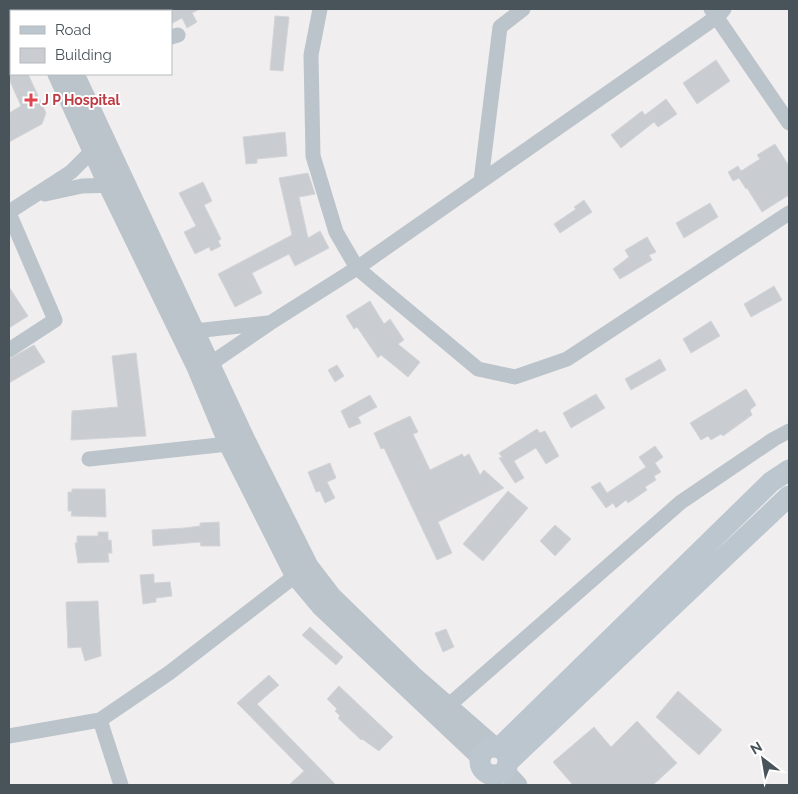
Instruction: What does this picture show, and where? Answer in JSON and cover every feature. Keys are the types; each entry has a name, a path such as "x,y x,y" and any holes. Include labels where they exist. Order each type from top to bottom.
{"main road":[{"path":"501,762 771,482 789,470"},
{"path":"501,762 789,496"}],"street":[{"path":"320,9 311,55 313,156 336,232 357,268 478,369 515,376 566,359 789,213"},
{"path":"481,181 500,27 523,9"},
{"path":"210,364 270,323 357,268 718,11 789,123"},
{"path":"58,75 98,145 228,444 302,571 320,606 501,762"},
{"path":"75,75 98,145"},
{"path":"9,350 56,320 9,212 71,172 98,145"},
{"path":"34,196 82,186 116,185"},
{"path":"116,185 195,331 302,571 332,596 448,706 501,762"},
{"path":"195,331 270,323"},
{"path":"448,706 681,502 774,439 789,431"},
{"path":"90,459 228,444"},
{"path":"9,736 100,720 169,673 302,571"},
{"path":"100,720 121,785"}],"building":[{"path":"200,9 192,13 197,22 187,28 182,18 172,23 171,10"},
{"path":"275,16 289,17 283,71 270,70"},
{"path":"716,60 730,81 697,104 683,83"},
{"path":"9,74 28,75 46,113 42,124 9,142 9,113 21,106 9,79"},
{"path":"666,99 677,114 658,127 654,122 621,148 611,135 642,111 645,115"},
{"path":"285,132 287,156 257,159 257,163 246,164 243,137"},
{"path":"775,144 789,166 789,195 762,212 739,178 733,181 728,172 738,166 741,171 760,159 757,155"},
{"path":"308,173 315,194 299,197 308,238 320,231 329,248 295,266 289,254 252,273 262,293 235,307 218,274 292,235 279,178"},
{"path":"203,182 212,201 204,205 221,239 218,241 221,246 211,251 209,247 195,254 184,232 196,226 179,193"},
{"path":"584,200 592,212 560,233 554,224 576,209 574,207"},
{"path":"710,203 718,217 684,238 676,223"},
{"path":"647,237 656,252 649,255 652,260 620,279 613,269 629,257 625,250"},
{"path":"774,286 782,300 751,317 744,304"},
{"path":"9,287 28,316 9,328"},
{"path":"370,301 384,324 390,319 404,340 398,344 420,362 408,377 381,355 378,358 357,327 354,329 346,316"},
{"path":"711,321 720,336 691,353 683,339"},
{"path":"34,345 45,362 9,383 9,359"},
{"path":"136,353 146,436 71,440 72,411 118,407 112,356"},
{"path":"660,359 666,370 631,390 625,379"},
{"path":"337,365 344,376 335,382 328,370"},
{"path":"746,389 756,405 750,410 752,415 723,436 721,434 711,440 708,436 701,440 690,423"},
{"path":"596,394 605,408 571,428 563,413"},
{"path":"370,395 377,407 358,417 361,423 349,428 341,411"},
{"path":"410,416 418,432 413,434 430,470 462,454 464,457 469,454 480,475 484,470 504,488 438,522 452,553 437,560 384,448 381,449 374,433"},
{"path":"537,429 540,433 545,431 559,456 546,464 536,448 514,461 524,478 515,483 499,458 502,457 499,453"},
{"path":"655,446 663,457 655,463 661,472 654,476 656,480 645,487 647,490 628,503 626,500 616,508 613,503 606,508 591,487 600,482 607,493 646,467 639,457"},
{"path":"330,463 336,478 327,482 335,498 325,503 320,491 316,492 308,472"},
{"path":"72,489 105,489 106,517 71,516 72,511 68,511 68,492 72,492"},
{"path":"508,491 528,508 483,561 463,544"},
{"path":"219,522 220,546 201,546 200,542 153,546 152,530 185,528 200,526 200,523"},
{"path":"555,525 571,539 555,556 540,541"},
{"path":"98,532 108,532 108,540 111,540 112,553 108,553 109,562 78,563 75,543 77,543 77,536 98,536"},
{"path":"154,574 154,583 170,582 172,596 156,598 156,602 143,604 140,575"},
{"path":"98,601 101,656 85,661 81,647 68,648 66,602"},
{"path":"310,627 343,657 336,665 302,635"},
{"path":"446,629 454,647 443,652 435,633"},
{"path":"269,675 279,685 257,704 336,785 289,785 304,771 237,703"},
{"path":"339,686 393,737 379,751 361,740 338,718 340,716 335,711 337,709 327,699"},
{"path":"678,691 722,730 699,755 656,717"},
{"path":"637,721 677,763 653,785 573,785 553,762 594,727 611,747"}],"place":[{"name":"J P Hospital","path":"31,100"}]}
